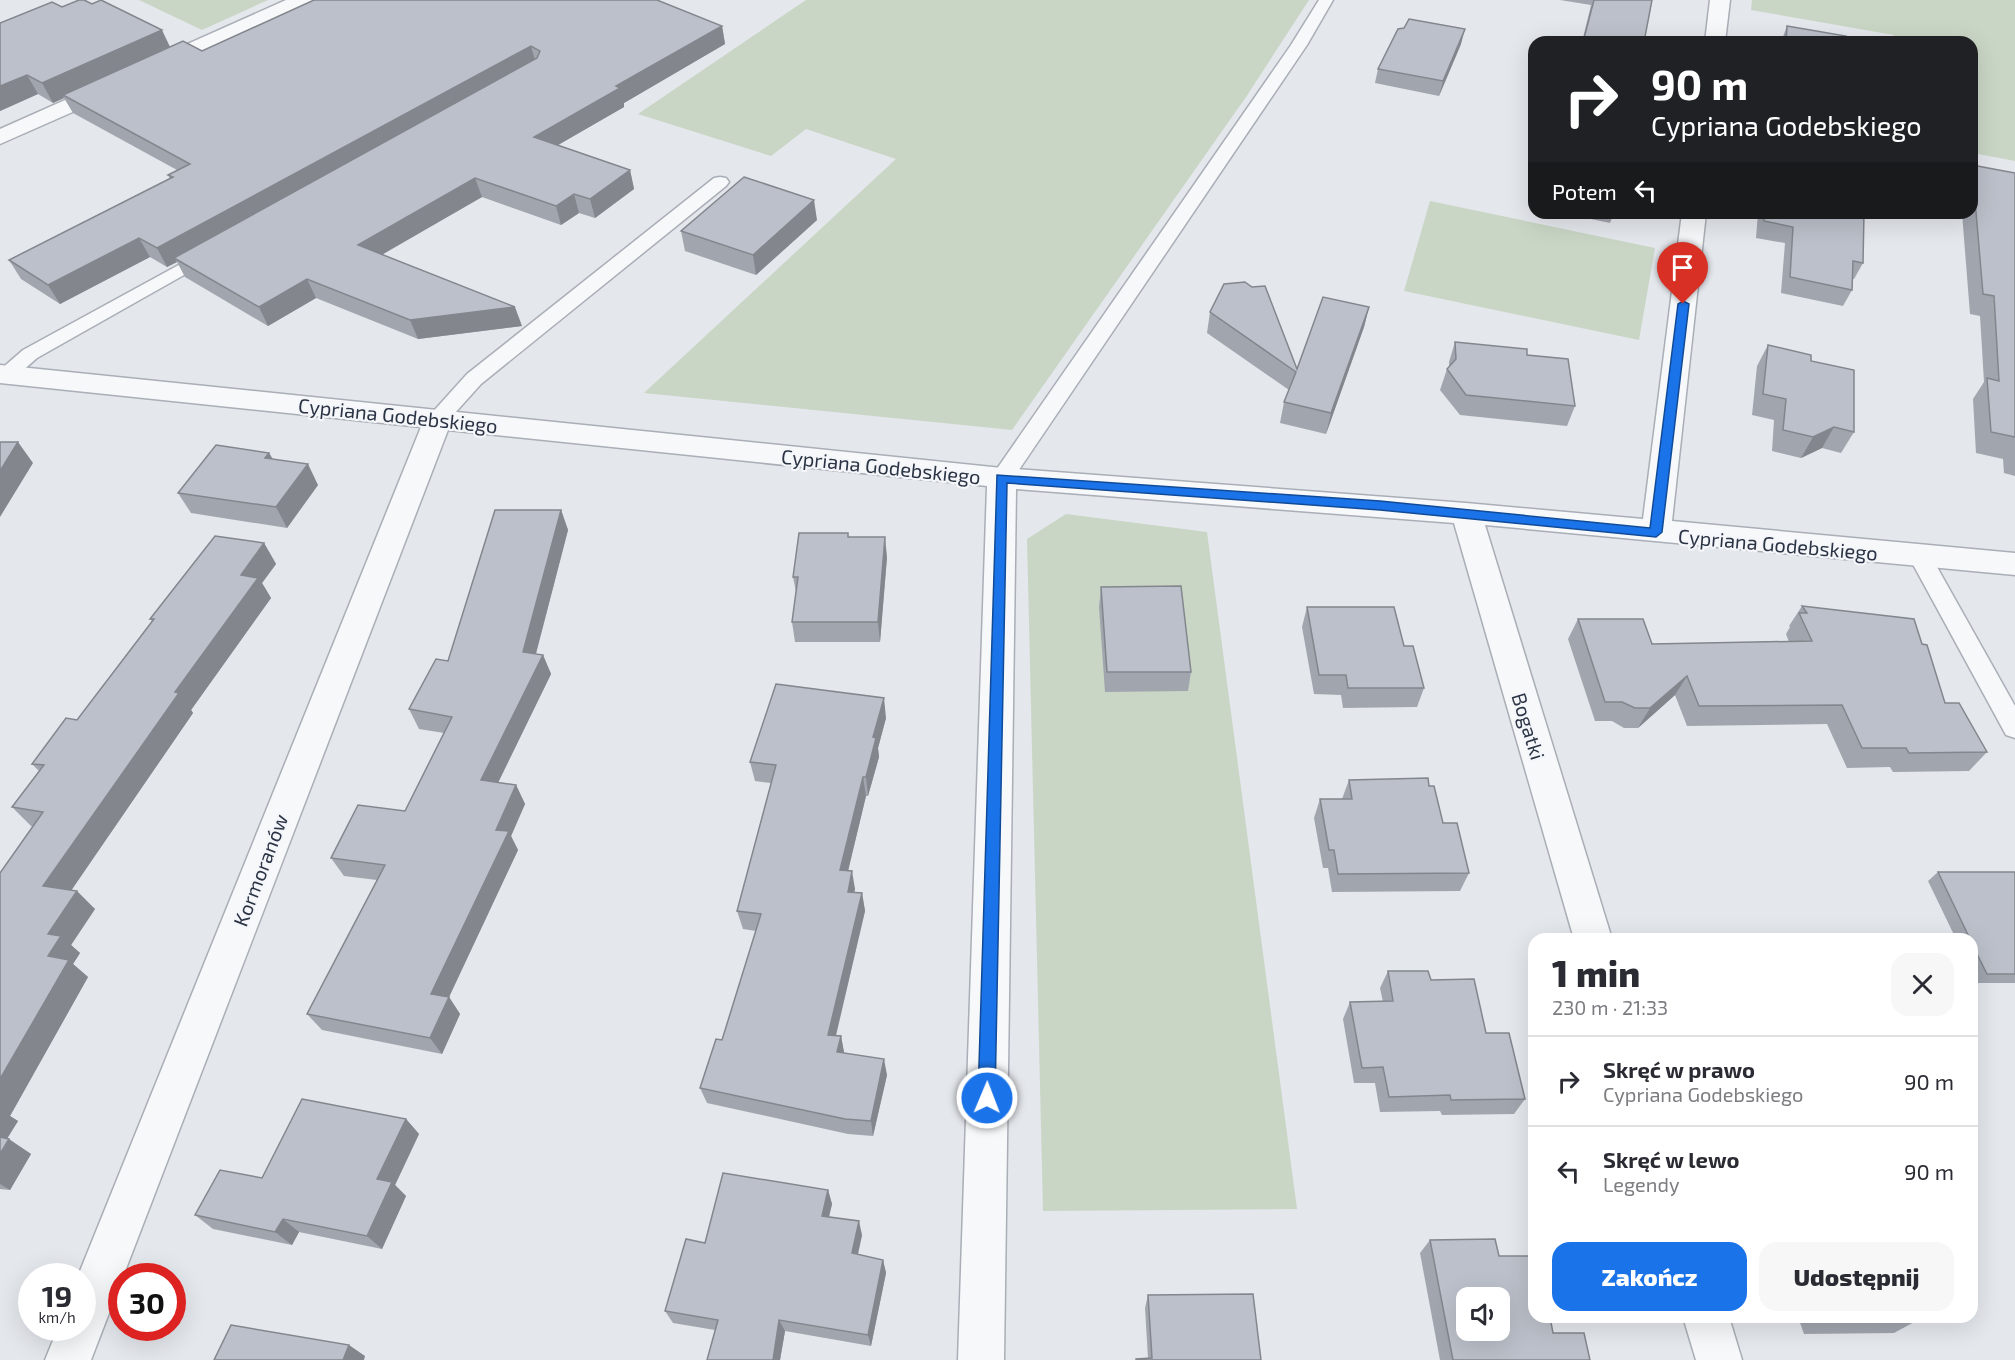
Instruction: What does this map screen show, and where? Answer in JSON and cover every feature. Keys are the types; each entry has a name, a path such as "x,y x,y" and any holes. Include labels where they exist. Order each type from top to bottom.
{"street":[{"path":"0,137 303,0"},
{"path":"1715,36 1720,0"},
{"path":"1656,532 1693,219"},
{"name":"Cypriana Godebskiego","path":"3,375 1002,478 1466,513 1920,557 2015,564"},
{"name":"Kormoranów","path":"96,1286 438,419"},
{"path":"981,1360 1002,478"},
{"name":"Bogatki","path":"1466,513 1591,933"},
{"path":"1708,1323 1719,1360"},
{"path":"68,1360 75,1341"}],"lane":[{"path":"1002,478 1299,45 1326,0"},
{"path":"438,419 474,379 720,182"},
{"path":"3,375 30,354 225,244"},
{"path":"1920,557 2015,729"}],"green space":[{"path":"139,0 268,0 202,30"},
{"path":"806,0 1309,0 1246,97 1012,430 644,393 896,159 806,129 771,156 638,114"},
{"path":"1752,0 2015,0 2015,161 1978,154 1978,36 1894,36 1751,10"},
{"path":"1430,201 1655,248 1639,340 1404,291"},
{"path":"1066,514 1207,532 1297,1209 1043,1211 1027,539"}],"building":[{"path":"79,0 92,4 101,0 162,30 42,83 27,75 0,86 0,23 52,2 62,7"},
{"path":"314,0 657,0 722,26 616,86 620,88 534,137 630,170 590,199 574,194 556,206 475,178 358,245 515,307 410,320 307,279 259,307 174,258 537,58 540,51 531,46 157,248 139,238 48,285 9,260 173,177 168,175 190,164 63,95 183,41 202,51"},
{"path":"1594,0 1652,0 1645,36 1585,36"},
{"path":"1409,19 1465,29 1443,81 1378,69 1398,29 1404,28"},
{"path":"1787,26 1846,36 1786,36"},
{"path":"1978,166 2015,173 2015,437 1991,432 1987,378 1999,381 1994,296 1983,294 1977,219"},
{"path":"744,177 814,200 753,255 681,231"},
{"path":"1764,219 1864,219 1863,263 1853,261 1852,290 1790,277 1793,227 1764,221"},
{"path":"1245,282 1252,287 1265,286 1297,369 1323,297 1369,307 1331,413 1284,402 1296,372 1210,312 1224,284"},
{"path":"1455,342 1527,349 1527,355 1568,359 1575,406 1466,395 1447,369 1456,359"},
{"path":"1768,345 1811,355 1811,361 1854,370 1854,432 1834,427 1813,437 1783,430 1786,399 1763,394"},
{"path":"0,442 18,442 0,471"},
{"path":"216,445 269,453 265,458 308,464 276,507 178,493"},
{"path":"495,510 561,510 523,652 543,655 481,780 516,785 496,830 509,831 431,994 449,997 430,1038 307,1014 385,865 331,858 358,805 405,811 452,717 409,709 436,659 448,661"},
{"path":"799,533 848,533 848,537 885,537 878,622 792,622 798,577 793,577"},
{"path":"215,536 264,543 241,575 258,578 175,692 179,693 43,886 77,891 48,934 61,936 48,956 69,960 0,1079 0,873 43,812 12,807 44,765 32,764 66,718 77,720 154,619 150,619"},
{"path":"1181,586 1191,672 1107,672 1101,587"},
{"path":"1802,606 1914,619 1922,644 1927,645 1945,703 1959,703 1987,752 1909,753 1906,748 1862,748 1842,705 1699,706 1687,676 1650,708 1635,708 1622,702 1605,702 1578,619 1643,619 1652,644 1812,641 1799,613 1807,613"},
{"path":"1307,607 1394,607 1404,646 1413,646 1424,688 1348,688 1346,675 1319,675"},
{"path":"776,684 884,698 873,737 876,738 866,777 863,777 840,870 852,871 848,892 862,893 828,1035 841,1036 837,1052 884,1059 871,1121 845,1119 700,1088 716,1039 722,1040 761,914 737,911 776,765 750,762"},
{"path":"1428,778 1429,786 1434,786 1443,823 1457,823 1469,873 1338,874 1334,850 1329,850 1320,799 1352,799 1349,780"},
{"path":"1938,872 2015,872 2015,974 1987,974 1978,956 1978,933 1967,933"},
{"path":"1388,971 1428,971 1431,980 1474,979 1486,1033 1509,1033 1525,1099 1451,1100 1450,1095 1389,1097 1383,1067 1362,1068 1350,1002 1393,1001"},
{"path":"302,1099 406,1119 377,1179 392,1182 367,1236 283,1219 275,1232 195,1215 220,1170 262,1178"},
{"path":"0,1137 9,1139 0,1154"},
{"path":"723,1173 828,1190 822,1216 859,1221 852,1253 883,1260 868,1335 779,1320 773,1360 707,1360 718,1320 665,1311 686,1239 705,1243"},
{"path":"1495,1239 1499,1256 1528,1256 1528,1323 1551,1323 1553,1333 1584,1333 1590,1360 1453,1360 1430,1240"},
{"path":"1253,1294 1261,1360 1136,1360 1152,1358 1148,1295"},
{"path":"231,1325 349,1345 343,1360 214,1360"}],"route":[{"path":"987,1098 1002,478 1466,513 1656,532 1683,304"}]}
